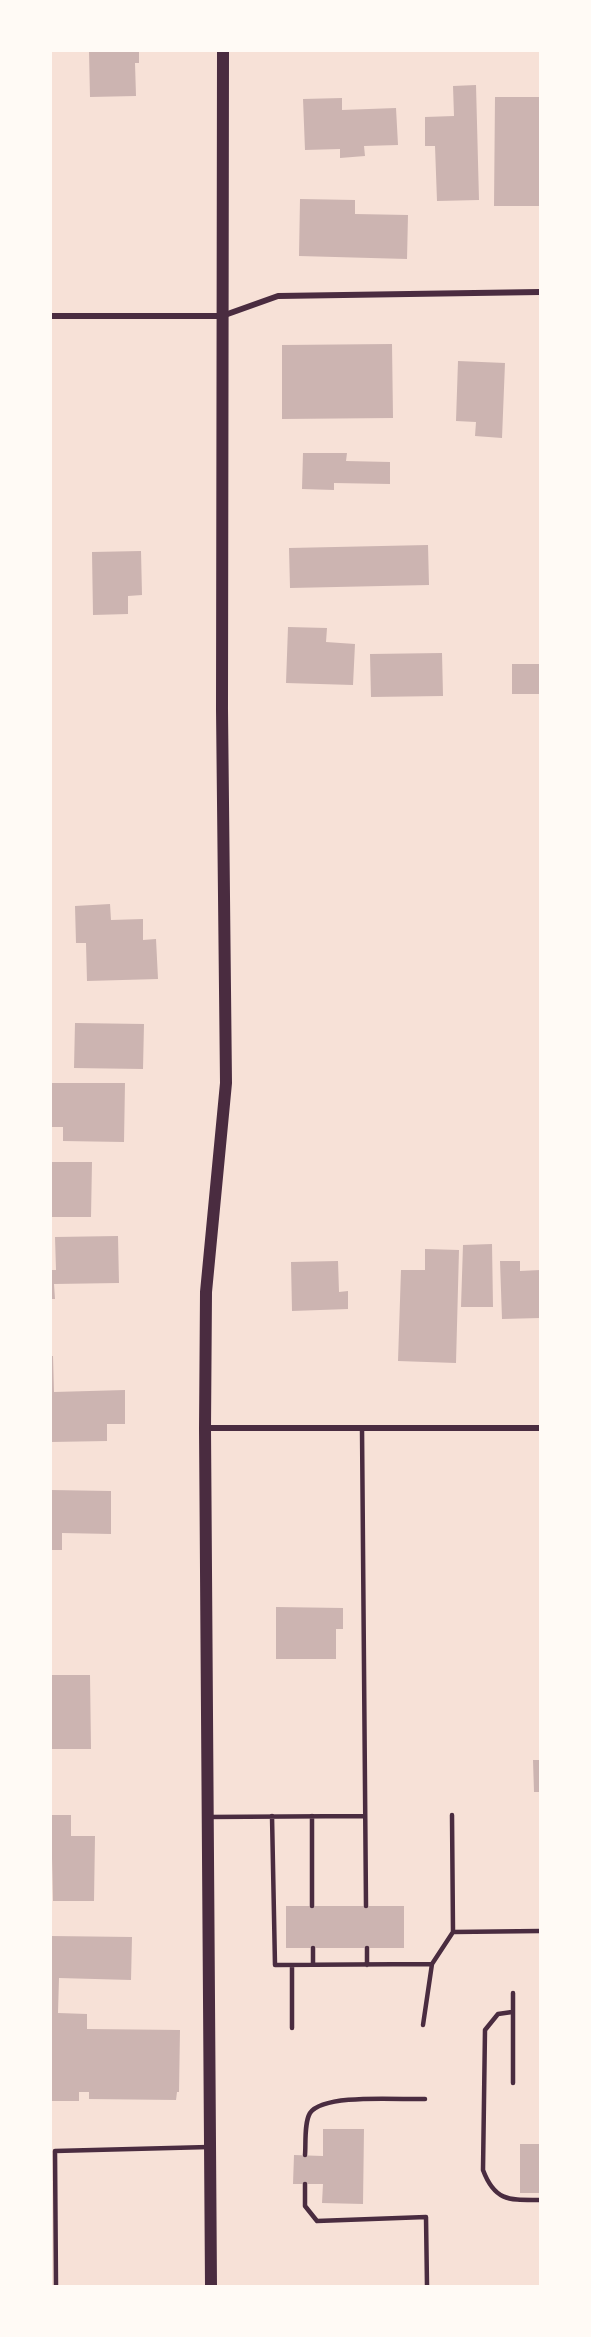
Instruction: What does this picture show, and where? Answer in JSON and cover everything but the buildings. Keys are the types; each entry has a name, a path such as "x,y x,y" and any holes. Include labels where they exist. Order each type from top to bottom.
{"main road":[{"path":"211,2286 206,1292 226,1083 222,709 223,51"}],"street":[{"path":"51,316 222,316 278,296 540,292"},
{"path":"206,1428 540,1428"}],"lane":[{"path":"362,1428 366,1906"},
{"path":"208,1817 366,1815"},
{"path":"423,2025 432,1964 453,1932 452,1815"},
{"path":"272,1816 275,1965 432,1964"},
{"path":"312,1816 312,1906"},
{"path":"453,1932 540,1931"},
{"path":"313,1948 313,1965"},
{"path":"367,1948 367,1965"},
{"path":"292,1965 292,2028"},
{"path":"513,1993 513,2083"},
{"path":"512,2012 498,2014 485,2030 483,2170 487,2182 500,2197 515,2200 540,2200"},
{"path":"305,2155 309,2116 317,2106 335,2100 424,2099"},
{"path":"56,2286 56,2151 210,2147"},
{"path":"305,2184 305,2206 317,2221 426,2217 427,2286"}]}
